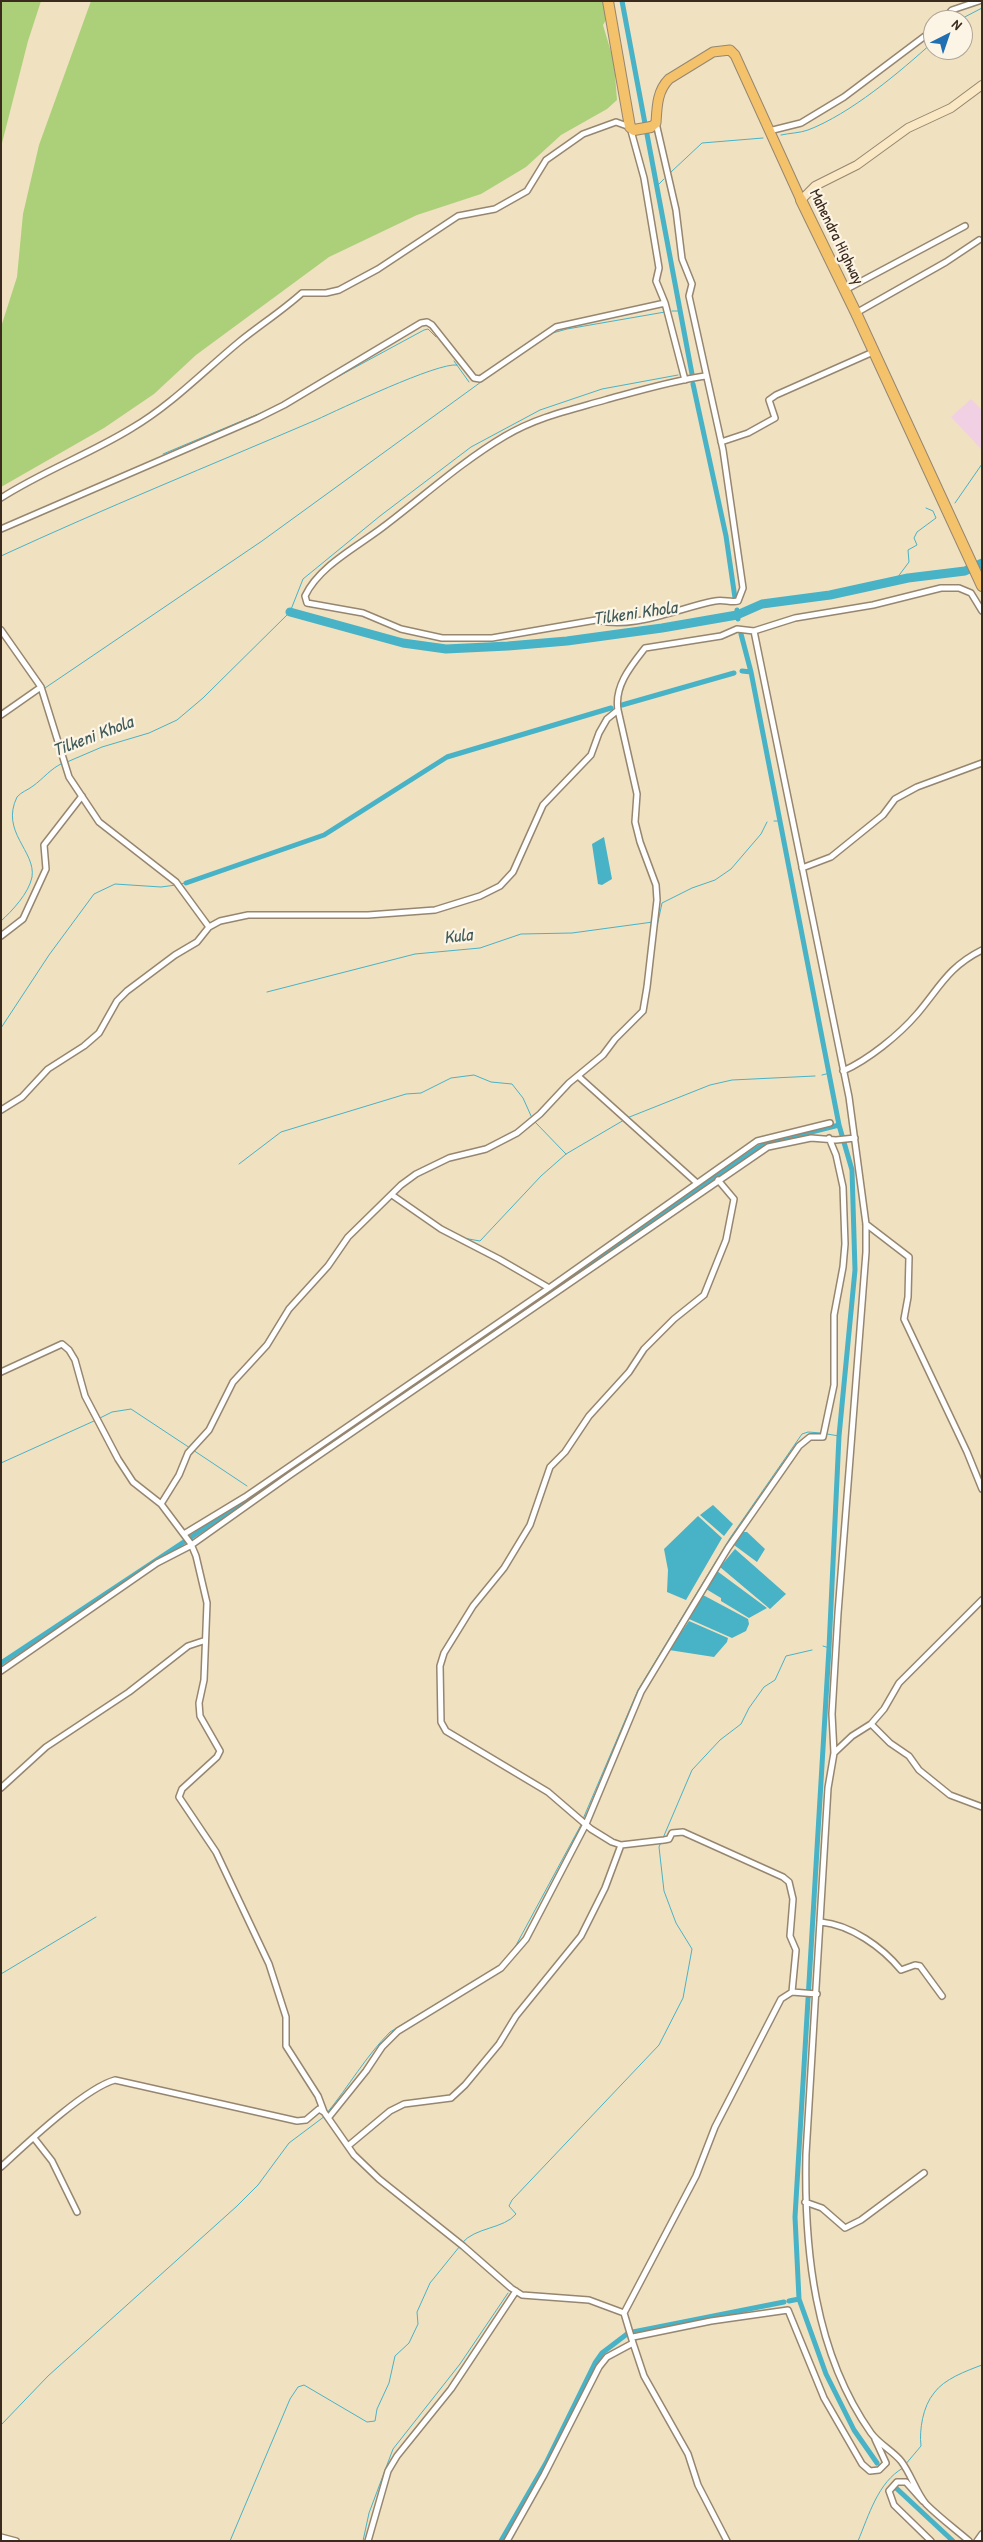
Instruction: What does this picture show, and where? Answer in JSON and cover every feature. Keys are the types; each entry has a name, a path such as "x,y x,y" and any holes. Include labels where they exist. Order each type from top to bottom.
{"highway":[{"path":"608,1 626,110 635,128 654,125"},
{"name":"Mahendra Highway","path":"801,200 856,313 981,584"}],"main road":[{"name":"Mahendra Highway","path":"654,125 657,104 663,85 680,71 713,52 730,50 735,54 801,200"}],"street":[{"path":"952,10 979,1"},
{"path":"769,131 801,123 844,97 923,38"},
{"path":"801,200 816,186 857,165 908,128 951,108 982,86"},
{"path":"1,498 27,482 134,428 203,374 240,342 276,317 302,293 326,293 339,290 378,269 458,216 495,209 527,192 546,160 583,134 616,122 635,128 659,268 656,281 665,303 685,380"},
{"path":"654,125 676,210 682,259 692,284 689,296 721,442 743,588 738,600 734,602 723,600 703,603 636,621 608,623 596,620 492,638 442,638 401,629 363,613 308,603 305,596 312,581 325,568 387,524 446,477 506,435 548,415 705,376"},
{"path":"844,290 965,226"},
{"path":"856,313 946,262 979,240"},
{"path":"1,529 258,418 284,405 421,322 427,322 432,325 474,378 480,379 556,327 665,303"},
{"path":"721,442 748,433 775,418 769,400 776,395 873,352"},
{"path":"161,1504 179,1475 188,1453 210,1430 233,1382 240,1377 267,1345 288,1309 328,1266 348,1237 401,1186 431,1166 449,1158 486,1149 517,1133 603,1055 643,1011 657,900 656,885 637,828 636,794 616,699 621,683 645,648 721,636 737,629 754,631 795,618 873,605 941,588 959,588 971,593 982,611"},
{"path":"1,630 41,687 69,776 99,822 177,884 209,927"},
{"path":"507,2541 544,2475 599,2367 607,2357 632,2340 711,2321 788,2310 824,2398 862,2464 870,2471 878,2470 886,2463 872,2434 851,2400 836,2364 819,2310 812,2280 805,2202 806,2154 828,1788 834,1753 833,1704 866,1252 866,1224 855,1138 843,1071 802,868 797,832 754,631"},
{"path":"1,714 41,687"},
{"path":"1,1110 22,1097 48,1068 89,1042 99,1033 117,1001 127,991 175,955 197,942 209,927 220,921 248,915 368,915 435,910 480,896 500,886 513,872 543,805 591,755 603,726 618,710"},
{"path":"802,868 831,857 884,815 895,799 926,783 982,763"},
{"path":"1,936 23,919 46,869 44,845 82,796"},
{"path":"843,1071 858,1064 900,1032 956,965 982,950"},
{"path":"578,1076 697,1183"},
{"path":"184,1534 245,1497 549,1288 757,1141 830,1123"},
{"path":"1,1671 157,1563 190,1545 768,1147 812,1138 838,1140 855,1138"},
{"path":"329,2117 366,2071 382,2047 398,2031 479,1983 512,1958 526,1939 583,1822 641,1692 728,1548 799,1446 810,1436 823,1437 834,1385 834,1315 844,1267 845,1244 843,1187 836,1155 829,1138"},
{"path":"718,1180 734,1199 726,1240 704,1295 674,1319 644,1349 629,1372 589,1416 565,1452 550,1468 530,1525 504,1568 473,1606 452,1640 440,1666 441,1722 446,1731 548,1792 599,1834 621,1845 669,1839 672,1833 683,1832 783,1877 788,1882 793,1899 790,1936 796,1950 795,1992"},
{"path":"392,1194 440,1229 499,1258 549,1288"},
{"path":"866,1224 909,1257 908,1296 904,1319 967,1452 982,1489"},
{"path":"1,1372 62,1344 69,1350 75,1360 85,1396 118,1459 133,1482 161,1504 184,1534 196,1556 207,1603 200,1716 220,1751 217,1757 182,1789 179,1797 216,1852 232,1883 277,1984 286,2016 286,2046 318,2096 324,2112"},
{"path":"834,1753 852,1736 871,1724 884,1709 899,1683 982,1600"},
{"path":"1,1788 46,1747 129,1692 188,1646 204,1641"},
{"path":"871,1724 890,1743 909,1756 919,1770 950,1795 982,1808"},
{"path":"348,2146 390,2111 404,2104 451,2098 465,2085 499,2044 516,2016 581,1936 605,1888 621,1845"},
{"path":"821,1922 836,1924 853,1932 889,1955 901,1970 915,1965 920,1966 942,1996"},
{"path":"727,2541 698,2485 688,2454 644,2376 624,2313 696,2176 715,2127 772,2022 781,1999 795,1992 817,1994"},
{"path":"1,2167 98,2087 115,2080 298,2121 306,2120 320,2109 329,2117 348,2146 379,2179 516,2291 522,2295 589,2300 624,2313"},
{"path":"34,2138 52,2161 77,2212"},
{"path":"805,2202 822,2208 845,2228 861,2220 924,2174"},
{"path":"368,2541 388,2471 397,2456 451,2388 516,2291"},
{"path":"872,2434 900,2460 925,2502"},
{"path":"931,2541 894,2505 889,2491 898,2482 906,2482 925,2502 969,2541"},
{"path":"977,2541 982,2534"},
{"path":"1,2536 16,2541"}],"shaded area":[{"path":"971,399 982,410 982,450 951,417"}],"green space":[{"path":"1,1 41,1 28,41 1,147"},
{"path":"91,1 603,1 606,20 603,25 614,62 617,100 607,109 561,135 526,167 481,194 417,215 329,257 196,355 154,394 104,428 1,487 1,327 17,277 23,214 39,145"}],"water":[{"path":"604,837 612,879 602,885 598,884 592,844"},
{"path":"713,1505 733,1524 724,1536 700,1515"},
{"path":"698,1516 722,1538 686,1600 667,1592 668,1570 664,1549"},
{"path":"743,1532 747,1532 765,1549 757,1562 734,1545"},
{"path":"735,1549 786,1594 770,1609 720,1567"},
{"path":"717,1571 767,1608 749,1618 721,1601 721,1598 706,1589"},
{"path":"703,1595 748,1619 749,1624 746,1631 732,1638 689,1619"},
{"path":"689,1621 728,1638 727,1642 714,1657 669,1650"}],"waterway":[{"path":"622,1 692,374"},
{"path":"973,13 982,8"},
{"path":"781,135 808,130 841,114 890,79 923,51"},
{"path":"671,172 702,143 763,138"},
{"path":"657,186 664,179"},
{"path":"672,311 681,311"},
{"path":"549,334 567,329 665,312"},
{"path":"328,382 424,330 428,329 436,337"},
{"path":"454,361 469,382"},
{"path":"1,556 388,387 430,371 457,365"},
{"path":"45,688 262,541 503,366"},
{"name":"Tilkeni Khola","path":"67,762 102,747 149,733 177,720 203,698 290,612 303,579 380,516 471,447 540,410 602,389 678,375"},
{"path":"693,384 726,536 735,598"},
{"path":"163,454 268,410"},
{"path":"955,503 982,464"},
{"path":"894,582 909,562 908,550 917,545 914,538 917,532 936,518 933,511 926,508"},
{"name":"Tilkeni Khola","path":"290,612 403,643 446,649 508,646 567,641 662,628 737,615 762,604 830,595 908,578 965,571 982,563"},
{"name":"Tilkeni Khola","path":"737,610 738,619"},
{"path":"741,634 751,672 839,1125 852,1170 855,1270 839,1436 829,1648 795,2217 799,2299 826,2374 854,2430 877,2463"},
{"path":"742,671 751,672"},
{"path":"622,705 734,673"},
{"path":"31,697 39,692"},
{"path":"186,883 324,835 447,757 611,708"},
{"path":"1,921 24,895 32,877 29,858 15,831 13,821 13,809 17,797 63,763"},
{"name":"Kula","path":"774,821 780,821"},
{"name":"Kula","path":"658,922 662,903 692,888 715,880 731,869 761,834 767,822"},
{"path":"180,884 186,883"},
{"path":"1,1028 49,955 94,894 115,884 161,887 176,885"},
{"name":"Kula","path":"267,992 415,954 480,948 521,934 572,933 653,922"},
{"path":"822,1075 830,1073"},
{"path":"239,1164 281,1132 406,1094 421,1093 451,1078 474,1075 491,1082 512,1084 523,1098 532,1118"},
{"path":"627,1118 710,1085 732,1080 815,1076"},
{"path":"463,1238 480,1241 541,1176 566,1154 624,1120"},
{"path":"535,1122 566,1154"},
{"path":"1,1663 223,1516 758,1148 768,1143 839,1125"},
{"path":"98,1419 112,1412 131,1409 190,1448"},
{"path":"1,1463 94,1421"},
{"path":"583,1819 638,1690 730,1538 802,1434 808,1432 821,1433"},
{"path":"827,1434 839,1436"},
{"path":"193,1450 247,1486"},
{"path":"823,1646 829,1648"},
{"path":"663,1838 692,1770 720,1740 741,1724 749,1708 764,1687 775,1680 786,1656 812,1650"},
{"path":"514,1949 582,1823"},
{"path":"462,2243 474,2234 504,2223 516,2214 509,2206 512,2200 659,2045 683,1998 692,1949 676,1923 664,1891 659,1847 661,1842"},
{"path":"1,1974 96,1917"},
{"path":"327,2113 373,2051 390,2032 500,1965"},
{"path":"1,2425 48,2376 237,2206 258,2185 289,2143 325,2116"},
{"path":"230,2541 290,2399 298,2387 304,2385 367,2422 375,2421 377,2409 389,2383 395,2356 409,2343 418,2324 417,2312 430,2283 460,2246"},
{"path":"363,2541 369,2513 393,2449 460,2364 508,2293"},
{"path":"789,2301 799,2299"},
{"path":"633,2332 784,2302"},
{"path":"501,2541 546,2463 595,2363 602,2353 627,2334"},
{"path":"905,2465 921,2446 923,2418 930,2398 938,2388 949,2380 982,2365"},
{"path":"858,2541 870,2510 881,2490 894,2474 903,2468"},
{"path":"895,2487 953,2541"}]}
